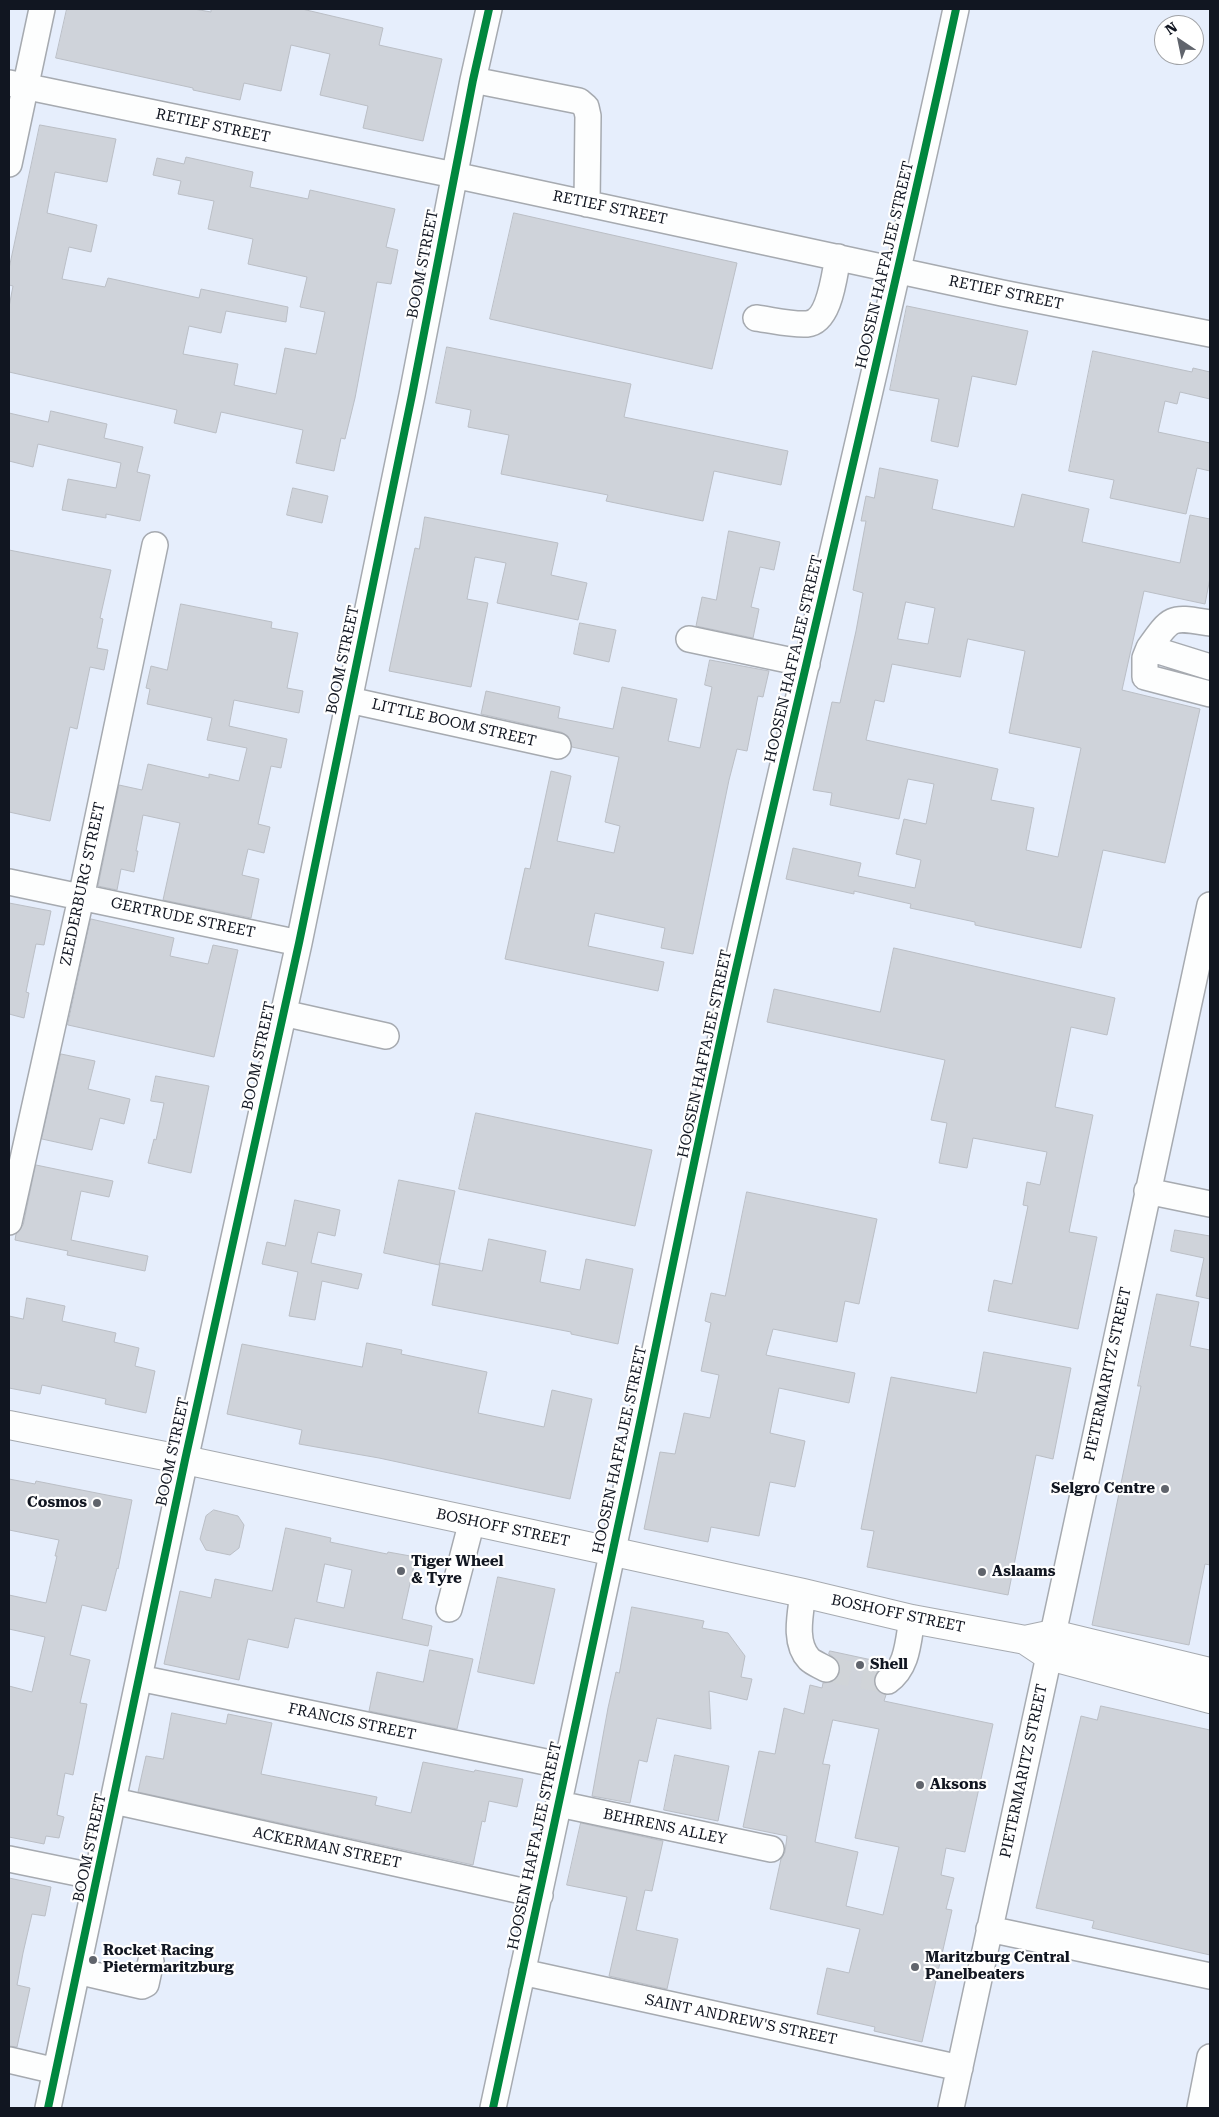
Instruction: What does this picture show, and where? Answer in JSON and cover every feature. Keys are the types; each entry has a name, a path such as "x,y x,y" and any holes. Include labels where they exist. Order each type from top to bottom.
{"main road":[{"name":"BOSHOFF STREET","path":"9,1425 185,1460 803,1592 912,1619 1210,1672"},
{"name":"BOSHOFF STREET","path":"1051,1645 1210,1699"}],"street":[{"path":"9,164 17,85 42,9"},
{"name":"BOOM STREET","path":"48,2108 185,1460 350,700 412,396 473,80 489,9"},
{"name":"HOOSEN HAFFAJEE STREET","path":"493,2108 734,981 899,270 956,9"},
{"path":"473,80 579,101 586,106 588,116 587,204"},
{"name":"RETIEF STREET","path":"17,85 454,175 1002,293 1210,334"},
{"path":"756,318 805,324 820,319 826,308 838,257"},
{"name":"ZEEDERBURG STREET","path":"9,1222 155,545"},
{"path":"1210,623 1180,618 1171,621 1149,648 1144,658 1145,677 1210,694"},
{"path":"689,640 807,664"},
{"path":"1149,648 1210,667"},
{"name":"LITTLE BOOM STREET","path":"350,700 558,746"},
{"name":"GERTRUDE STREET","path":"9,882 80,898 149,910 298,943"},
{"name":"PIETERMARITZ STREET","path":"951,2108 1210,905"},
{"path":"283,1013 386,1036"},
{"path":"1147,1191 1210,1204"},
{"path":"450,1610 472,1521"},
{"path":"803,1592 799,1628 802,1645 808,1658 826,1669"},
{"path":"888,1681 898,1674 904,1662 912,1619"},
{"name":"FRANCIS STREET","path":"139,1678 565,1766"},
{"name":"ACKERMAN STREET","path":"114,1801 540,1895"},
{"name":"BEHRENS ALLEY","path":"559,1804 771,1850"},
{"path":"9,1859 98,1877"},
{"path":"989,1929 1210,1976"},
{"path":"77,1971 142,1986 146,1984 151,1962"},
{"name":"SAINT ANDREW'S STREET","path":"522,1972 960,2068"},
{"path":"1200,2108 1210,2057"},
{"path":"9,2060 56,2071"}],"shaded area":[{"path":"9,9 1210,9 1210,2108 9,2108"}],"building":[{"path":"67,9 194,9 211,12 211,9 302,9 383,28 379,45 442,59 423,141 363,128 368,106 320,95 330,54 291,45 281,91 244,83 240,100 56,58"},
{"path":"40,125 116,139 107,182 55,172 47,213 97,225 91,252 69,247 62,279 105,287 108,278 199,298 201,289 288,307 286,322 226,311 221,333 189,326 183,354 238,364 234,385 276,394 285,348 316,354 325,312 300,307 307,277 248,264 253,239 208,229 214,201 178,194 181,181 153,175 157,158 184,164 186,157 253,172 250,187 308,199 310,190 395,209 386,247 398,250 391,284 377,282 355,398 345,439 341,438 334,471 296,463 303,430 221,412 216,433 174,423 177,410 9,372 9,307 13,286 9,285 9,269"},
{"path":"514,213 737,263 712,369 490,319"},
{"path":"907,306 1028,331 1016,385 972,376 958,447 931,441 939,399 890,390"},
{"path":"447,347 631,384 624,417 788,451 781,485 714,471 703,521 606,501 608,495 501,474 509,435 468,427 471,410 436,403"},
{"path":"1093,351 1192,372 1193,368 1210,372 1210,399 1180,392 1177,404 1165,401 1158,432 1210,443 1210,471 1197,468 1186,514 1110,498 1114,480 1069,471"},
{"path":"51,411 107,424 104,438 143,447 137,472 150,475 140,521 106,514 106,518 62,510 68,479 116,488 121,463 38,444 33,467 9,461 9,413 48,422"},
{"path":"880,468 938,480 932,509 1014,527 1022,494 1089,509 1082,542 1180,563 1190,515 1210,519 1210,578 1205,604 1144,591 1122,690 1200,709 1165,863 1103,850 1081,948 975,925 975,922 910,908 911,904 854,891 854,894 786,879 793,848 861,863 858,876 915,888 921,860 896,854 904,819 926,824 934,784 908,779 899,819 830,805 832,793 813,790 832,702 840,703 856,631 863,593 853,590 866,521 861,521 866,496 874,498","holes":["906,602 935,608 928,644 898,639","968,639 1025,651 1009,733 1081,748 1058,857 1026,850 1034,808 991,800 998,769 866,740 875,700 884,702 892,664 960,677"]},
{"path":"293,488 328,496 322,523 287,515"},
{"path":"425,517 558,543 551,575 587,583 578,620 497,603 506,563 475,557 467,599 488,603 471,687 389,671 415,548 419,549"},
{"path":"729,531 780,542 774,570 760,567 751,607 759,609 753,638 696,626 702,597 716,600"},
{"path":"9,550 111,570 100,618 103,619 97,648 108,650 104,670 90,667 77,729 70,727 50,821 9,812"},
{"path":"181,604 272,622 271,628 298,633 287,688 303,691 299,713 234,700 229,726 287,739 281,768 271,766 258,824 270,827 264,853 248,849 242,875 259,879 251,918 163,900 180,823 143,815 134,872 121,869 117,890 98,886 119,785 142,790 148,764 209,778 209,774 239,781 247,748 207,740 212,718 147,704 150,689 146,688 151,666 167,670"},
{"path":"580,623 616,630 609,662 574,654"},
{"path":"710,660 769,671 763,697 758,696 747,751 737,749 693,954 661,948 665,928 595,913 588,946 664,962 658,991 505,959 525,868 530,869 551,771 571,776 557,841 614,853 620,826 605,822 619,757 572,747 568,736 561,732 481,714 486,691 560,707 558,718 613,729 622,687 677,699 668,741 700,748 712,687 705,685"},
{"path":"9,903 51,911 44,945 36,944 26,992 29,993 24,1018 9,1014"},
{"path":"91,919 174,938 170,956 208,964 213,945 238,950 214,1057 68,1025"},
{"path":"894,948 1115,998 1107,1035 1071,1027 1055,1107 1093,1115 1069,1232 1097,1237 1078,1329 988,1311 994,1280 1012,1284 1028,1206 1023,1205 1027,1182 1040,1185 1047,1152 973,1138 967,1168 939,1163 947,1123 931,1120 945,1060 767,1022 774,989 880,1012"},
{"path":"61,1054 95,1061 88,1089 130,1099 124,1124 100,1118 92,1150 42,1139"},
{"path":"156,1076 209,1086 191,1173 148,1163 154,1139 156,1140 164,1103 151,1101"},
{"path":"476,1113 652,1150 635,1226 459,1189"},
{"path":"36,1165 113,1181 109,1197 81,1191 71,1240 148,1256 145,1271 67,1255 68,1251 15,1240 16,1234 23,1225"},
{"path":"399,1180 455,1191 439,1265 384,1253"},
{"path":"747,1192 877,1219 859,1304 845,1301 837,1342 773,1329 766,1355 855,1373 849,1403 779,1388 770,1433 805,1441 795,1487 770,1482 759,1536 711,1527 708,1542 644,1529 660,1452 675,1454 684,1413 710,1418 719,1375 701,1371 711,1323 705,1321 711,1293 725,1296"},
{"path":"295,1200 340,1210 335,1236 318,1232 311,1263 362,1274 358,1289 322,1281 315,1320 289,1316 298,1272 262,1264 267,1242 285,1246"},
{"path":"1175,1230 1210,1236 1210,1299 1196,1296 1204,1258 1171,1251"},
{"path":"489,1239 546,1251 540,1282 580,1290 586,1259 633,1269 618,1344 571,1334 571,1332 432,1305 440,1263 482,1271"},
{"name":"Selgro Centre","path":"1157,1294 1199,1302 1190,1346 1210,1350 1210,1565 1205,1564 1189,1645 1092,1625 1141,1386 1138,1386"},
{"path":"27,1298 65,1306 62,1321 116,1333 114,1342 139,1348 135,1366 155,1371 146,1413 105,1404 106,1399 42,1385 40,1394 9,1388 9,1316 23,1319"},
{"path":"367,1343 402,1350 401,1354 487,1372 478,1413 544,1427 552,1390 592,1399 570,1499 379,1458 299,1444 302,1430 227,1414 242,1344 362,1367"},
{"path":"984,1352 1071,1368 1053,1459 1036,1455 1008,1595 867,1567 874,1531 861,1529 891,1377 976,1393"},
{"path":"9,1479 35,1484 36,1481 132,1500 118,1569 106,1611 82,1605 70,1655 90,1660 80,1703 87,1704 73,1775 65,1773 57,1815 64,1817 59,1838 46,1836 44,1844 9,1837 9,1686 32,1692 45,1637 9,1629 9,1595 46,1603 59,1540 9,1530"},
{"path":"214,1510 238,1516 244,1525 239,1548 230,1555 206,1550 200,1539 206,1516"},
{"path":"286,1528 331,1538 330,1542 387,1554 388,1552 416,1557 402,1619 432,1626 428,1646 295,1618 288,1648 248,1639 239,1680 164,1664 180,1591 211,1598 215,1579 272,1591","holes":["325,1564 352,1570 344,1608 317,1602"]},
{"path":"498,1577 555,1589 534,1684 478,1672"},
{"path":"632,1607 704,1621 702,1628 728,1633 745,1656 741,1677 752,1679 747,1700 709,1691 711,1729 657,1718 647,1762 639,1760 630,1803 592,1796 608,1708 616,1672 619,1673"},
{"path":"430,1650 473,1659 457,1729 369,1711 377,1672 423,1682"},
{"path":"830,1651 886,1663 875,1676 874,1683 878,1691 886,1695 884,1701 993,1724 965,1852 946,1848 941,1875 954,1878 946,1909 952,1910 922,2042 874,2031 875,2027 817,2014 827,1968 849,1973 860,1929 770,1909 781,1859 785,1852 787,1836 743,1827 759,1751 775,1754 784,1708 804,1714 810,1685 822,1688 823,1683 833,1682 838,1676 839,1662 829,1654","holes":["833,1720 879,1729 855,1838 899,1847 883,1915 846,1906 858,1852 815,1842 830,1765 823,1764"]},
{"path":"1101,1706 1210,1730 1210,1955 1092,1928 1094,1921 1036,1908 1081,1716 1097,1720"},
{"path":"172,1713 226,1724 228,1714 272,1723 261,1774 377,1797 375,1805 411,1813 423,1762 523,1779 517,1807 489,1801 485,1822 482,1821 473,1865 138,1792 146,1756 163,1759"},
{"path":"675,1755 729,1766 718,1821 664,1810"},
{"path":"581,1823 663,1841 652,1891 645,1890 636,1930 678,1939 667,1989 609,1976 627,1897 567,1885"},
{"path":"9,1878 51,1887 45,1916 32,1914 23,1953 17,1985 30,1988 17,2047 9,2046"}],"tunnel":[{"path":"826,1669 888,1681"}],"cycle path":[{"path":"48,2108 185,1460 299,943 412,395 473,80 489,9"},
{"path":"493,2108 720,1040 902,252 956,9"}],"place":[{"name":"Selgro Centre","path":"1165,1489"},
{"name":"Cosmos","path":"97,1503"},
{"name":"Tiger Wheel & Tyre","path":"401,1571"},
{"name":"Aslaams","path":"982,1572"},
{"name":"Shell","path":"860,1665"},
{"name":"Aksons","path":"920,1785"},
{"name":"Rocket Racing Pietermaritzburg","path":"93,1960"},
{"name":"Maritzburg Central Panelbeaters","path":"915,1967"}]}
